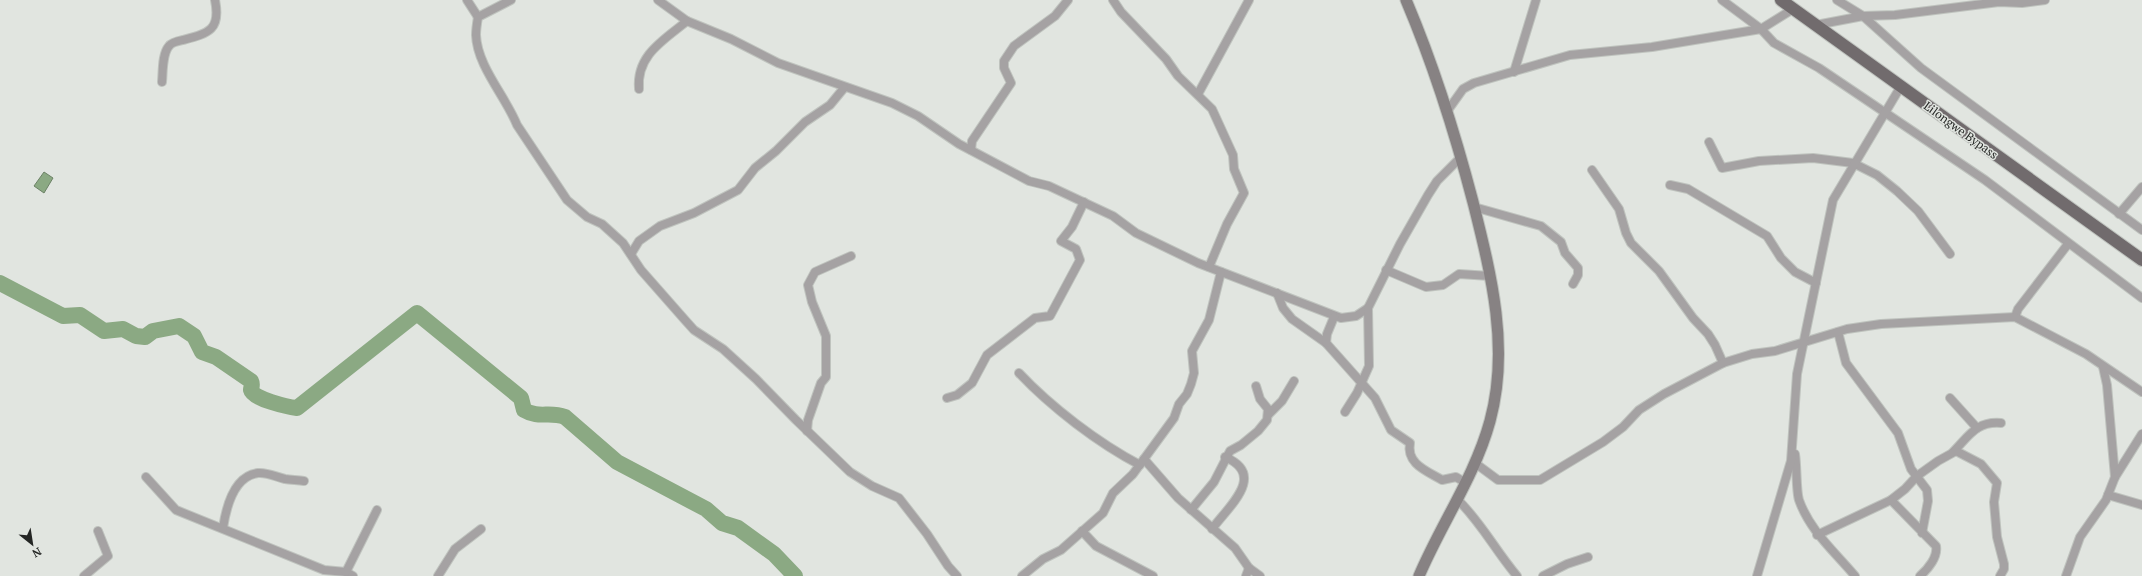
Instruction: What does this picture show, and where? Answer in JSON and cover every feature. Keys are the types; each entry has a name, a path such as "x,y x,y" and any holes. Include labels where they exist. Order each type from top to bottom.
{"main road":[{"name":"Lilongwe Bypass","path":"1781,0 2142,260"}],"street":[{"path":"162,82 166,50 170,44 207,32 214,26 217,18 214,0"},
{"path":"467,0 478,16 476,35 480,53 527,141 567,200 587,216 602,224 623,242 641,270 689,325 724,349 850,472 872,486 899,498 927,534 948,566 958,576"},
{"path":"478,16 511,0"},
{"path":"658,0 687,21 731,39 778,63 844,88 892,103 932,124 959,144 1029,181 1049,186 1113,216 1136,233 1209,268 1334,317 1341,318 1356,316 1368,308"},
{"path":"971,150 972,141 1011,83 1004,68 1004,61 1014,46 1055,16 1068,0"},
{"path":"1113,0 1121,12 1166,59 1178,76 1212,109 1233,155 1234,169 1244,193 1227,224 1209,268"},
{"path":"1198,94 1249,0"},
{"path":"1406,0 1448,110 1474,207 1490,276 1498,327 1500,368 1490,422 1475,463 1419,576"},
{"path":"1514,72 1536,0"},
{"path":"1722,0 1761,29 1774,43 1819,68 1985,180 2068,244 2142,298"},
{"path":"1837,0 1863,16 1921,68 2142,230"},
{"path":"1816,25 1863,16 1895,15 1999,2 2022,3 2045,0"},
{"path":"1448,110 1463,89 1474,83 1570,55 1652,47 1761,29 1793,9"},
{"path":"639,89 638,75 652,50 687,21"},
{"path":"1757,576 1790,466 1797,374 1833,200 1853,163 1900,86"},
{"path":"631,254 639,241 660,226 694,213 738,190 755,168 776,151 805,122 830,105 844,88"},
{"path":"1709,142 1722,168 1759,161 1813,158 1853,163 1877,175 1918,211 1950,254"},
{"path":"1345,412 1362,383 1370,361 1368,308 1386,270 1437,180 1461,157"},
{"path":"1592,170 1619,209 1626,233 1631,243 1659,271 1693,318 1708,334 1723,363"},
{"path":"1670,185 1688,189 1767,236 1780,258 1795,272 1816,283"},
{"path":"2119,214 2142,187"},
{"path":"947,398 957,394 972,384 987,355 998,346 1035,318 1050,316 1080,260 1076,249 1061,241 1072,227 1084,202"},
{"path":"1474,207 1541,226 1548,230 1561,242 1565,253 1578,268 1578,275 1573,284"},
{"path":"2015,317 2018,309 2068,244"},
{"path":"807,431 808,420 821,383 826,377 826,336 812,302 808,285 815,272 851,256"},
{"path":"1386,270 1426,287 1443,285 1459,274 1490,276"},
{"path":"1022,576 1043,559 1061,550 1103,513 1113,493 1142,462 1174,418 1179,404 1192,384 1194,372 1192,351 1209,320 1221,272"},
{"path":"1277,294 1283,308 1292,319 1326,343 1362,383 1374,398 1391,430 1410,443 1410,454 1413,462 1442,480 1456,477 1466,483"},
{"path":"1326,343 1329,329 1334,317"},
{"path":"1475,463 1498,480 1532,482 1547,478 1603,442 1623,427 1639,410 1664,394 1723,363 1752,354 1775,351 1802,344 1853,328 1919,321 2015,317 2086,354 2103,367 2142,392"},
{"path":"1838,332 1846,363 1898,433 1907,460 1923,483 1928,494 1922,533"},
{"path":"2103,367 2107,385 2115,477"},
{"path":"1019,373 1038,393 1059,411 1123,456 1142,462 1178,498 1235,548 1248,572 1260,576"},
{"path":"1191,510 1214,482 1230,451 1241,445 1263,427 1268,415 1282,401 1294,381"},
{"path":"1256,386 1260,399 1268,409 1268,415"},
{"path":"1950,398 1977,428"},
{"path":"1817,535 1891,500 1905,489 1917,476 1952,452 1977,428 1988,422 2001,423"},
{"path":"2066,576 2080,537 2108,495 2115,477 2142,434"},
{"path":"1793,442 1799,498 1817,535 1855,576"},
{"path":"1952,452 1960,451 1981,464 1997,483 1994,502 1997,537 2004,564 2004,570 2000,576"},
{"path":"1212,529 1245,483 1244,472 1238,462 1226,457"},
{"path":"222,528 224,514 241,480 247,476 264,473 287,479 304,481"},
{"path":"146,478 176,510 324,570 350,574 377,510"},
{"path":"2108,495 2142,505"},
{"path":"1456,499 1474,515 1491,542 1517,576"},
{"path":"1891,500 1922,533 1933,542 1937,552 1927,570 1920,576"},
{"path":"438,576 455,549 481,529"},
{"path":"84,576 108,556 98,531"},
{"path":"1082,532 1096,546 1153,576"},
{"path":"1543,576 1567,564 1588,557"}],"shaded area":[{"path":"44,172 53,178 44,193 34,186"}],"waterway":[{"path":"0,283 63,316 80,315 104,331 123,329 136,336 145,337 153,331 179,326 194,336 202,352 216,357 251,381 251,390 253,393 271,402 297,408 417,313 521,398 524,410 529,413 539,415 559,415 565,417 617,462 706,509 722,523 738,528 774,554 795,576"}]}
